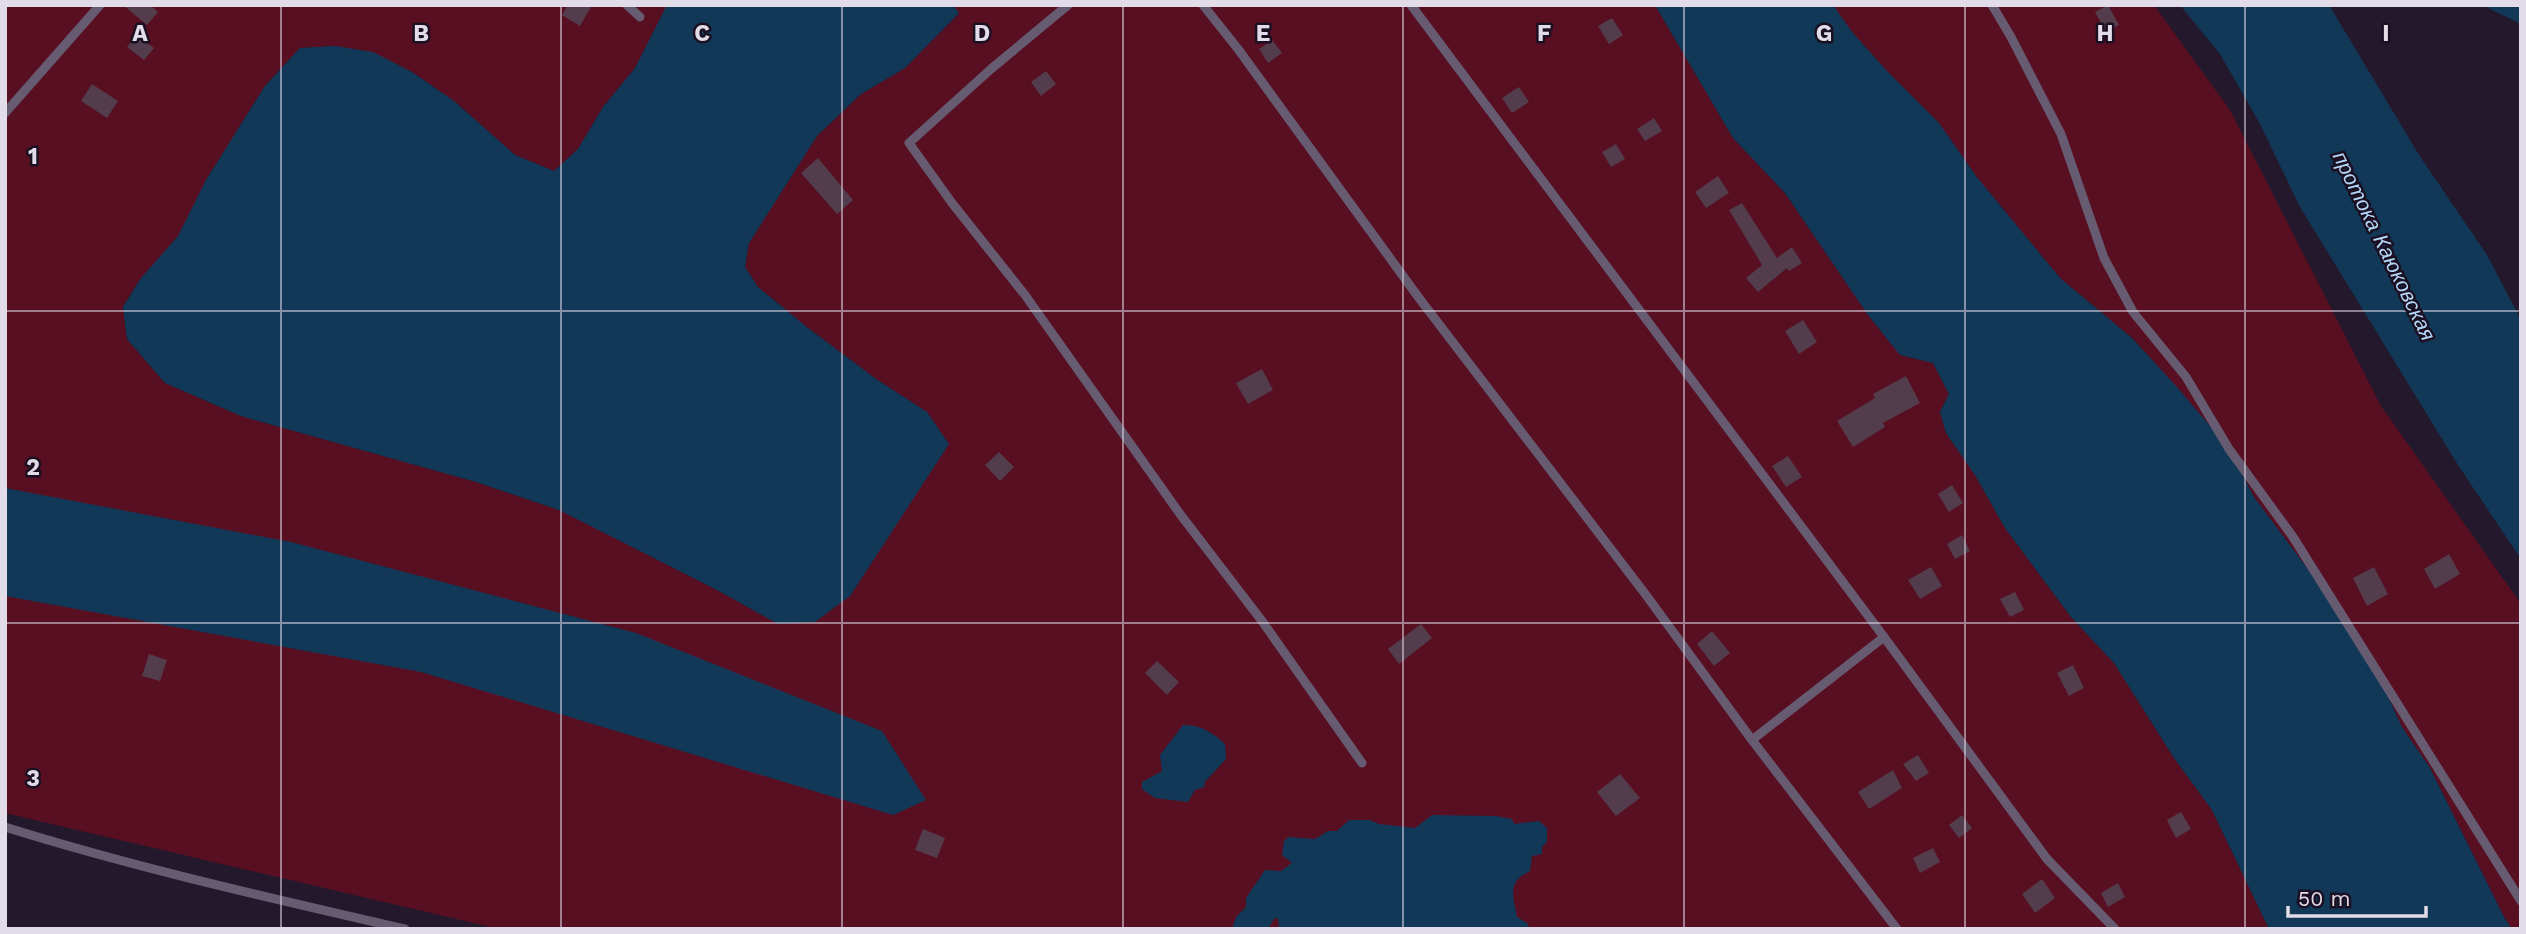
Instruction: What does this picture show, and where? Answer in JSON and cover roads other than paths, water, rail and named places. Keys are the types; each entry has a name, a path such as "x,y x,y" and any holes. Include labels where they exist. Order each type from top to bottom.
{"lane":[{"path":"5,113 100,5"},
{"path":"626,5 640,17"},
{"path":"1068,5 991,69 909,144 952,204 1025,295 1180,514 1262,621 1362,763"},
{"path":"1203,5 1419,298 1897,929"},
{"path":"1411,5 2047,859 2115,929"},
{"path":"1992,5 2061,134 2083,205 2104,258 2133,312 2186,377 2229,449 2293,537 2521,901"},
{"path":"1752,740 1884,637"},
{"path":"5,827 179,875 405,929"}],"water":[{"path":"667,5 953,5 959,13 905,68 861,94 817,136 749,243 745,267 758,287 876,379 927,412 949,444 850,596 815,622 778,624 559,510 476,482 241,416 165,383 127,339 123,307 141,278 178,236 206,180 265,86 300,48 335,46 373,52 412,72 454,101 515,155 554,171 578,149 603,107 635,68"},
{"path":"1655,5 1833,5 1852,32 1887,71 1939,123 1976,176 2060,278 2132,338 2228,447 2254,497 2333,603 2378,675 2402,727 2430,768 2512,929 2269,929 2212,810 2174,758 2114,663 2071,617 2005,528 1975,475 1946,433 1940,412 1949,394 1933,363 1900,355 1868,315 1785,193 1733,138"},
{"name":"протока Каюковская","path":"2180,5 2329,5 2419,155 2487,255 2521,320 2521,559 2458,465 2300,207 2259,122 2220,54"},
{"path":"2482,5 2521,5 2521,24"},
{"path":"5,488 291,542 636,633 882,731 926,800 893,815 421,672 5,596"},
{"path":"1183,725 1201,728 1215,736 1225,744 1226,759 1205,782 1204,787 1195,790 1188,802 1155,798 1142,789 1142,782 1162,771 1160,755"},
{"path":"1432,815 1496,816 1512,819 1514,824 1539,821 1547,828 1547,842 1542,847 1542,854 1532,856 1530,871 1518,880 1513,890 1517,917 1527,923 1530,929 1279,929 1278,918 1274,919 1268,929 1232,929 1236,917 1246,907 1246,898 1265,870 1281,871 1292,863 1282,855 1284,841 1288,837 1315,839 1328,831 1337,831 1349,820 1370,820 1379,824 1415,828"}]}
